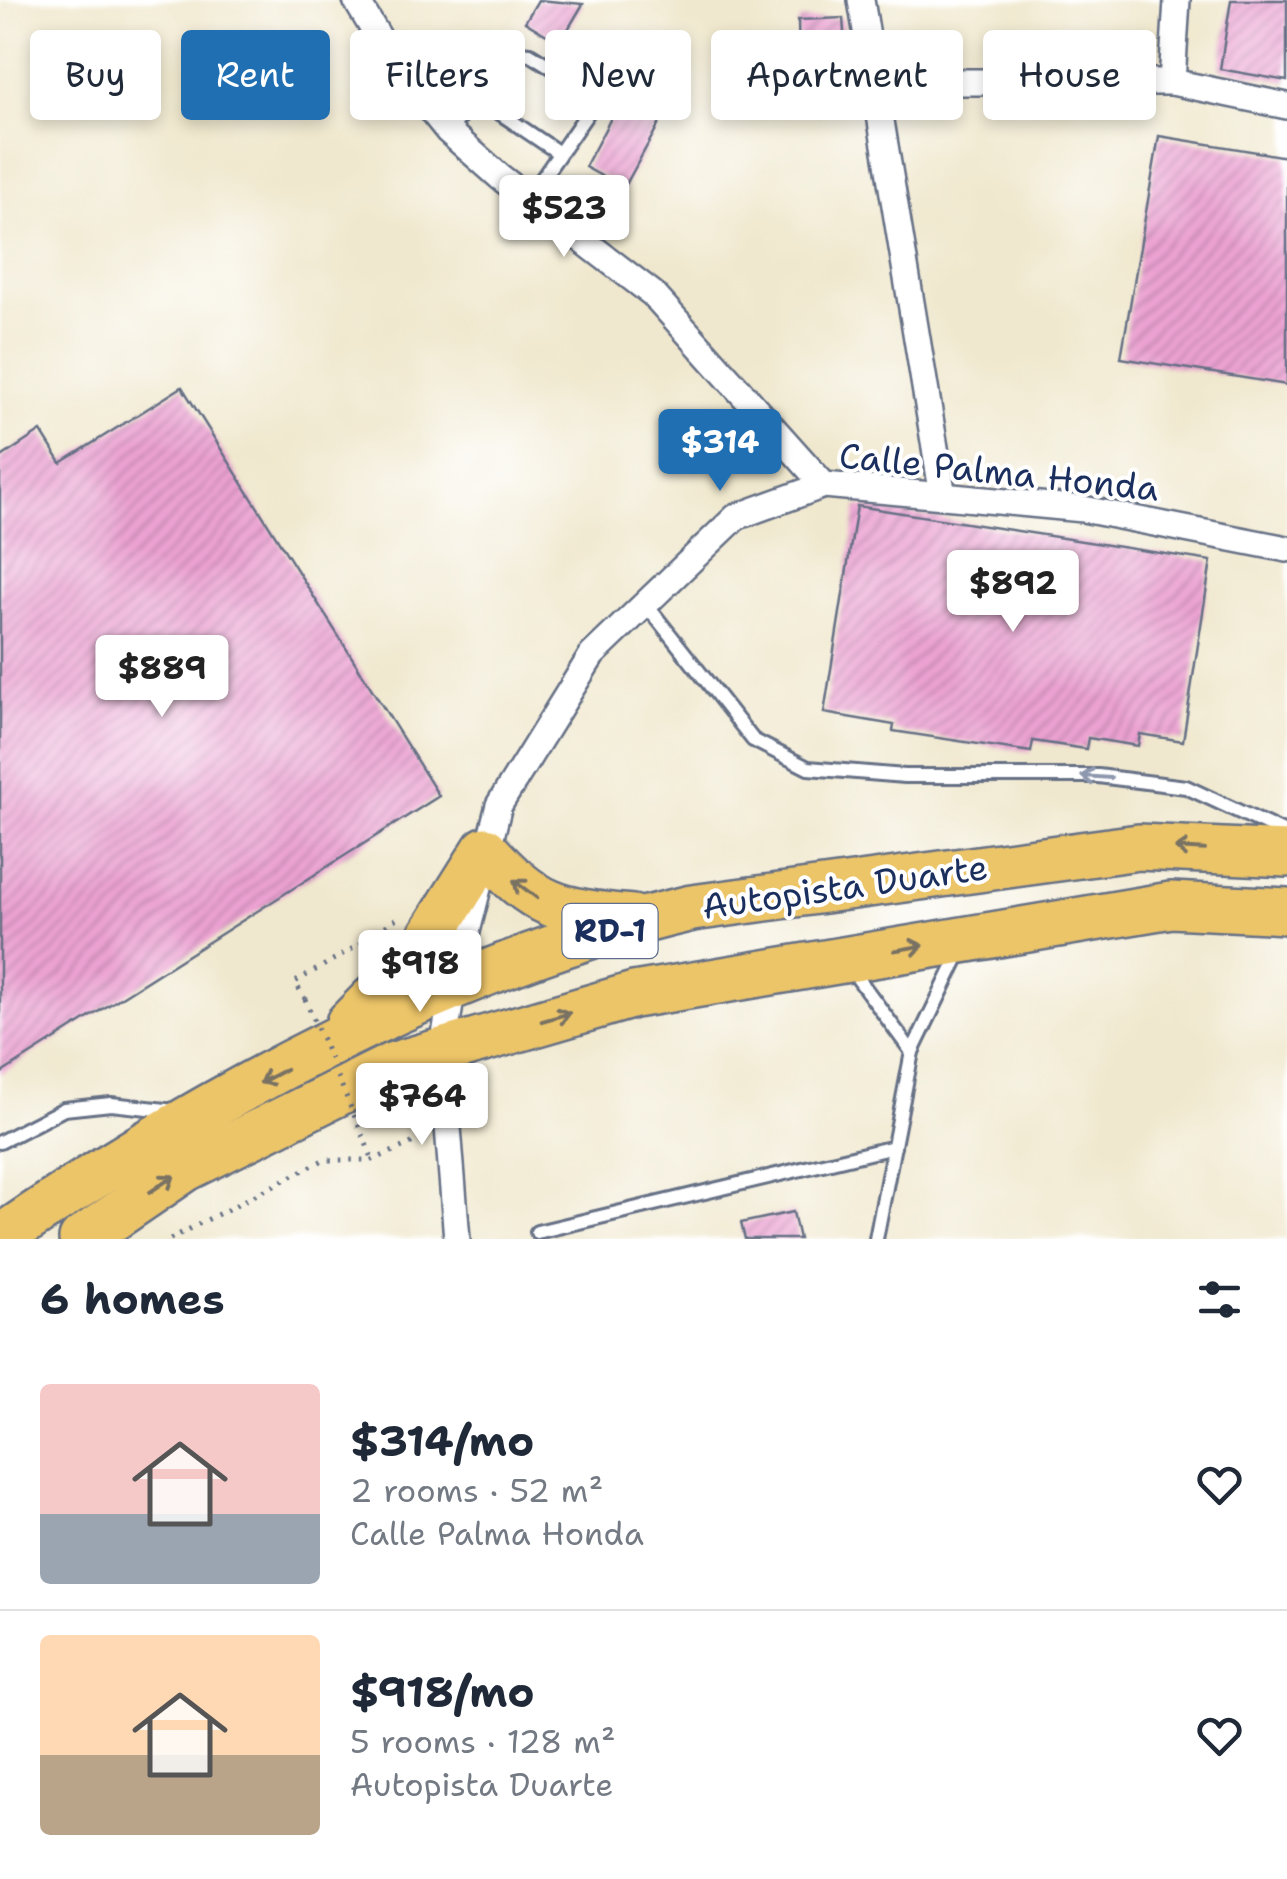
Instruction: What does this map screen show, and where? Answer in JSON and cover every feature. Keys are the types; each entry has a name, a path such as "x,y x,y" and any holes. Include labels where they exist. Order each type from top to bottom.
{"highway":[{"name":"Autopista Duarte","path":"0,1238 103,1168 316,1053 453,987 644,919 692,908 1139,846 1287,854"},
{"path":"316,1053 390,986 424,947 485,850 520,889 548,904 578,913 644,919"},
{"name":"Autopista Duarte","path":"82,1239 186,1168 394,1066 634,995 1172,906 1287,911"}],"street":[{"path":"861,0 866,30"},
{"path":"1172,82 1176,0"},
{"path":"361,2 395,65 448,131 653,294 824,485"},
{"path":"963,82 1172,82 1287,106"},
{"path":"881,120 942,496"},
{"name":"Calle Palma Honda","path":"457,1239 442,1052 453,987 499,806 592,655 736,516 824,485 1083,509 1287,549"}],"lane":[{"path":"525,55 589,90 591,108 528,198"},
{"path":"448,131 458,120"},
{"path":"509,120 559,154"},
{"path":"646,604 753,740 808,768 905,776 1098,776 1186,787 1287,834"},
{"path":"876,1239 912,1052 968,938"},
{"path":"844,959 912,1052"},
{"path":"0,1142 64,1109 110,1104 202,1114"},
{"path":"537,1232 894,1147"}],"path":[{"path":"373,1160 295,982 364,942 406,910"},
{"path":"170,1239 322,1160 373,1160 448,1126"}],"building":[{"path":"538,0 583,4 568,30 545,30 545,34 525,22"},
{"path":"1231,0 1287,0 1287,81 1220,69"},
{"path":"843,18 844,30 798,30 798,20"},
{"path":"610,120 660,122 624,188 585,167"},
{"path":"1159,136 1287,157 1287,385 1121,358"},
{"path":"182,387 439,796 0,1074 0,458 41,431 61,463"},
{"path":"857,506 1211,561 1183,741 1140,734 1138,746 1088,738 1086,749 1033,741 1031,752 893,731 894,725 824,713"},
{"path":"793,1212 799,1239 745,1239 741,1223"}]}
